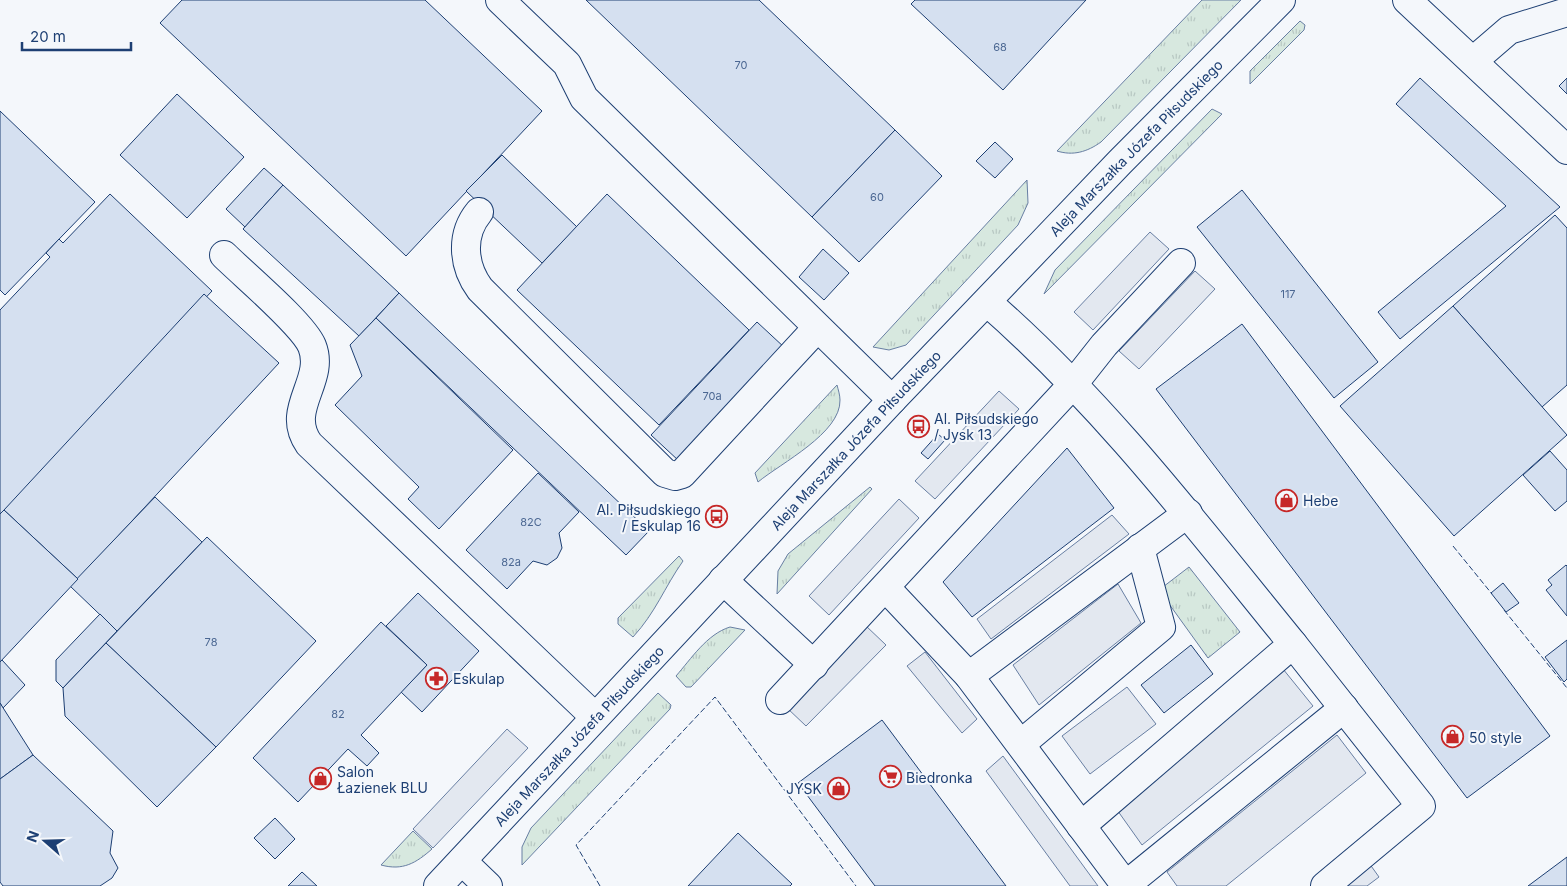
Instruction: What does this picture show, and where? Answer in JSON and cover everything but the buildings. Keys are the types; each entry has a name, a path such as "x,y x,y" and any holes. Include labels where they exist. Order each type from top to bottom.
{"street":[{"path":"500,0 567,64 584,98 892,400"},
{"name":"Aleja Marszałka Józefa Piłsudskiego","path":"438,886 892,400 1120,162 1281,0"},
{"path":"1407,0 1567,150"},
{"path":"1473,62 1509,30 1567,12"},
{"path":"479,212 468,228 466,242 466,260 471,277 480,289 665,473 675,476 682,474 817,328"},
{"path":"224,255 301,329 312,346 315,366 300,414 302,434 309,444 595,717"},
{"path":"780,700 886,588 1181,263"},
{"path":"987,302 1024,333 1074,383 1188,513 1421,806 1325,886"},
{"path":"969,676 1188,513"},
{"path":"1022,744 1161,627 1140,548"},
{"path":"723,580 814,665"},
{"path":"886,588 969,676 1022,744 1126,886 1344,708"},
{"path":"1081,826 1293,644"},
{"path":"462,861 488,886"}],"green space":[{"path":"1202,0 1241,0 1101,142 1080,152 1057,151"},
{"path":"1300,21 1305,25 1304,30 1250,84 1250,71"},
{"path":"1212,109 1222,114 1044,294 1055,270"},
{"path":"1027,180 1028,203 1018,225 906,345 889,350 873,347"},
{"path":"837,385 840,400 838,412 831,424 808,446 758,482 755,473"},
{"path":"870,487 872,489 777,594 778,571 788,554"},
{"path":"679,556 683,561 654,609 633,637 618,624 618,618"},
{"path":"1189,567 1240,632 1208,658 1159,590"},
{"path":"730,627 745,630 691,687 686,687 676,676 707,641 722,630"},
{"path":"658,693 671,705 670,709 522,865 522,847 531,828"},
{"path":"413,831 432,849 415,862 403,866 389,867 381,865"}],"shaded area":[{"path":"1150,232 1169,249 1093,330 1074,312"},
{"path":"1195,271 1215,289 1139,369 1119,351"},
{"path":"999,391 1019,409 935,499 915,481"},
{"path":"899,499 919,518 829,615 809,596"},
{"path":"1112,515 1129,534 991,639 977,619"},
{"path":"1118,584 1141,623 1039,705 1013,665"},
{"path":"865,625 886,645 806,726 786,707"},
{"path":"925,652 977,719 962,733 907,666"},
{"path":"1283,669 1313,706 1142,845 1115,807"},
{"path":"1127,687 1156,724 1090,774 1062,736"},
{"path":"507,729 528,748 433,848 413,829"},
{"path":"1337,735 1366,773 1226,886 1177,886 1167,872"},
{"path":"1003,756 1098,886 1070,886 986,771"},
{"path":"1369,863 1379,877 1367,886 1341,886"}],"fence":[{"path":"1453,546 1492,594"},
{"path":"1504,610 1567,688"},
{"path":"600,886 576,845 715,697 856,886"}],"place":[{"name":"Al. Piłsudskiego / Jysk 13","path":"918,426"},
{"name":"Hebe","path":"1287,500"},
{"name":"Al. Piłsudskiego / Eskulap 16","path":"717,517"},
{"name":"Eskulap","path":"437,678"},
{"name":"50 style","path":"1453,737"},
{"name":"Biedronka","path":"890,777"},
{"name":"Salon Łazienek BLU","path":"321,779"},
{"name":"JYSK","path":"838,788"}]}
